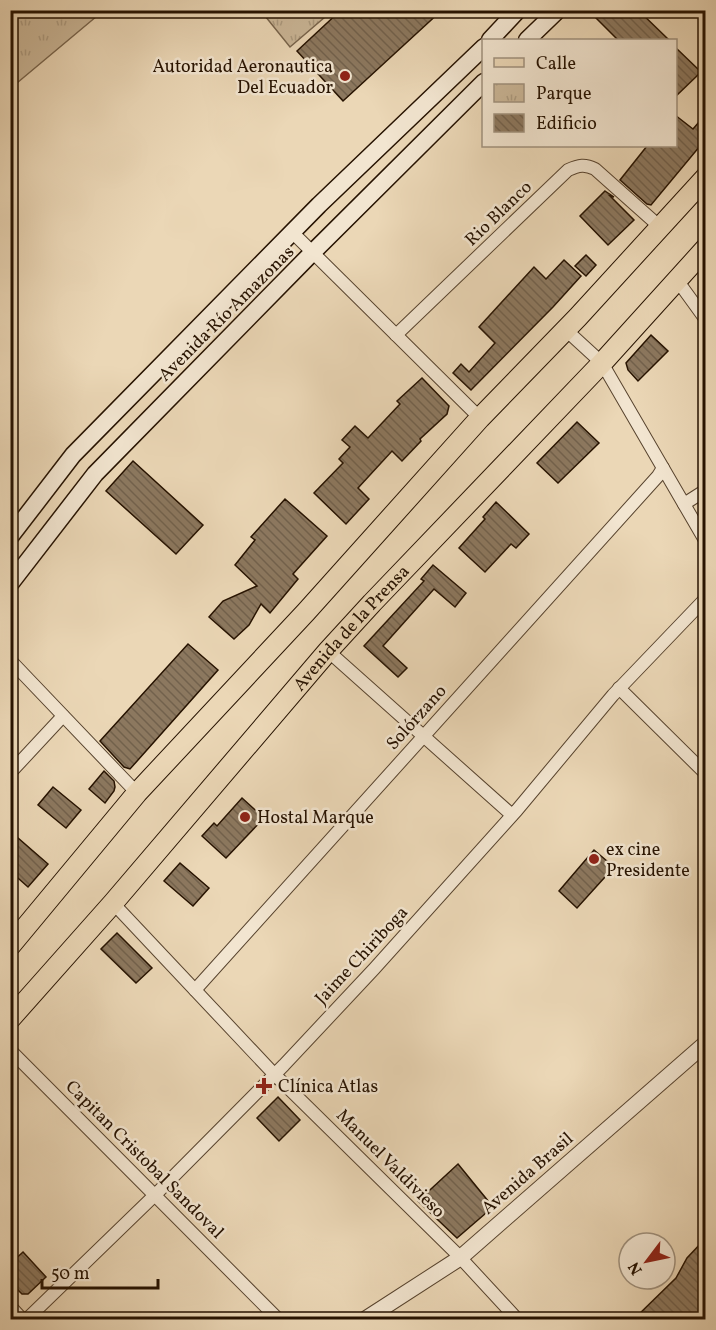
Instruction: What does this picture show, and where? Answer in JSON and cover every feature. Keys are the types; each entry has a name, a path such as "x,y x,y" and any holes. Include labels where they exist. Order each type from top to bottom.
{"main road":[{"name":"Avenida Río Amazonas","path":"491,39 518,10"},
{"path":"528,39 558,10"},
{"name":"Avenida Río Amazonas","path":"10,537 73,455 292,232 482,49"},
{"name":"Avenida Río Amazonas","path":"10,584 95,474 482,83"},
{"path":"10,946 137,793 306,612 480,418 566,330 705,177"},
{"name":"Avenida de la Prensa","path":"10,1019 113,903 328,651 602,363 705,248"}],"street":[{"name":"Rio Blanco","path":"396,335 568,170 584,165 595,169 659,226"},
{"path":"292,232 480,418"},
{"path":"677,280 705,320"},
{"path":"566,330 602,363 705,542"},
{"name":"Solórzano","path":"195,990 663,468"},
{"path":"684,504 705,490"},
{"name":"Jaime Chiriboga","path":"25,1320 154,1196 375,969 512,815 619,688 705,598"},
{"path":"328,651 512,815"},
{"path":"10,660 137,793"},
{"path":"619,688 705,774"},
{"path":"10,773 63,716"},
{"name":"Manuel Valdivieso","path":"113,903 274,1074 460,1258 518,1320"},
{"name":"Avenida Brasil","path":"364,1320 460,1258 705,1043"},
{"name":"Capitan Cristobal Sandoval","path":"10,1050 279,1320"},
{"path":"10,1306 25,1320"}],"green space":[{"path":"11,10 103,10 103,11 11,88"},
{"path":"261,11 332,11 290,47"}],"building":[{"name":"Autoridad Aeronautica Del Ecuador","path":"341,10 442,10 343,101 297,51"},
{"path":"588,10 638,10 668,39 617,39"},
{"path":"677,49 701,72 677,95"},
{"path":"705,115 705,140 651,205 620,180 646,147 677,147 677,117 693,129"},
{"path":"605,191 614,197 610,196 634,220 608,245 580,216"},
{"path":"586,255 596,265 586,276 575,266"},
{"path":"564,260 581,276 471,390 453,373 461,364 469,372 495,343 479,327 534,267 546,279"},
{"path":"651,335 668,351 638,381 628,370 626,363"},
{"path":"422,378 449,406 447,414 420,439 421,441 402,461 392,451 358,488 369,499 346,524 314,493 343,463 339,459 350,447 342,440 355,426 368,438 400,404 397,401"},
{"path":"577,422 599,443 558,483 537,463"},
{"path":"133,461 203,525 176,554 106,491"},
{"path":"285,499 327,536 293,574 298,579 270,613 261,604 249,625 234,639 209,617 223,601 257,586 235,565 255,540 251,537"},
{"path":"496,502 529,534 516,548 511,544 485,572 459,548 485,519 483,517"},
{"path":"433,565 466,593 455,607 434,589 383,646 407,668 398,677 364,646 424,581 421,579"},
{"path":"188,644 218,670 130,769 124,767 100,741"},
{"path":"104,771 114,781 115,787 105,803 89,789"},
{"path":"53,787 81,810 66,828 38,805"},
{"path":"242,798 264,818 226,858 202,836 214,823 217,826"},
{"path":"10,831 48,864 28,887 10,871"},
{"path":"594,850 614,867 577,908 559,891"},
{"path":"180,863 209,888 193,906 164,881"},
{"path":"117,933 152,968 136,983 101,949"},
{"path":"278,1097 300,1120 279,1141 257,1118"},
{"path":"458,1164 493,1207 457,1238 418,1201"},
{"path":"705,1239 705,1320 633,1320 663,1291 677,1291 677,1276 687,1258"},
{"path":"23,1252 46,1277 28,1294 22,1294 10,1282 10,1264"}],"place":[{"name":"Autoridad Aeronautica Del Ecuador","path":"345,76"},
{"name":"Hostal Marque","path":"245,817"},
{"name":"ex cine Presidente","path":"594,859"},
{"name":"Clínica Atlas","path":"264,1086"}]}
